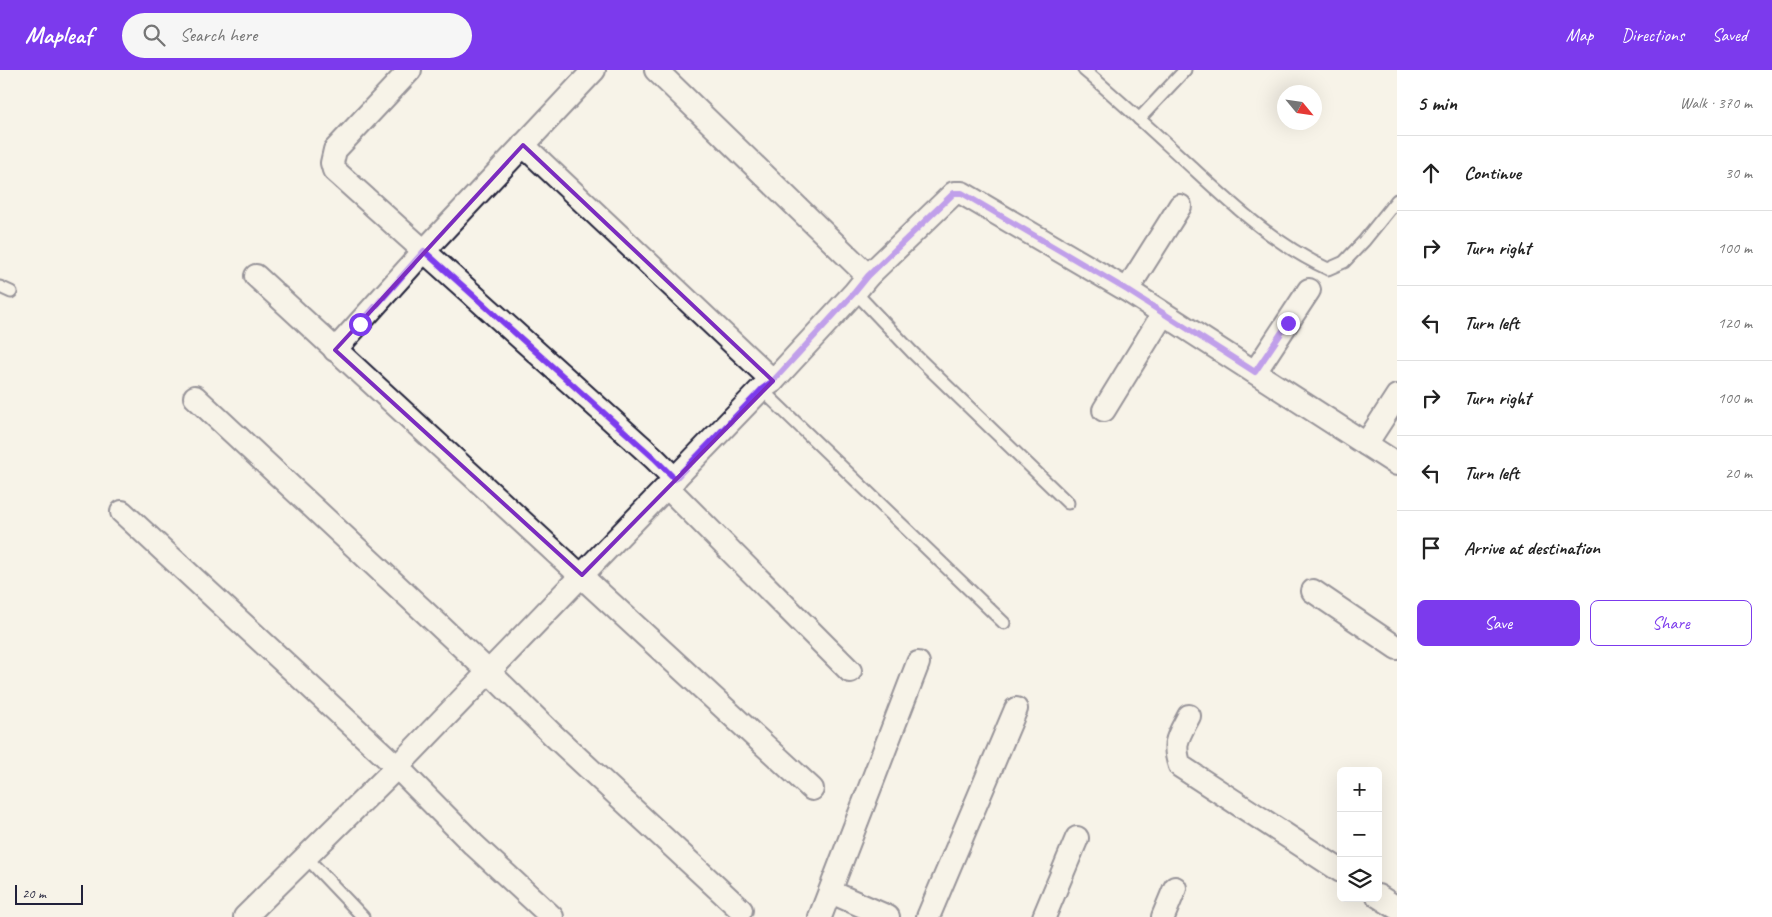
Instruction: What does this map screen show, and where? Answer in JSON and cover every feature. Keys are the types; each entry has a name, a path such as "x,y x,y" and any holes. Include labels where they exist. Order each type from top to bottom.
{"street":[{"path":"410,70 335,150 332,163 334,170 654,458 671,483 850,671"},
{"path":"335,350 424,251 594,70"},
{"path":"656,70 861,284"},
{"path":"523,146 767,385"},
{"path":"245,917 397,767 767,385 861,284 948,196 957,192 962,193 1127,290 1397,464"},
{"path":"1127,290 1180,206"},
{"path":"256,276 812,789"},
{"path":"1255,372 1309,290"},
{"path":"1104,410 1163,314"},
{"path":"1366,444 1397,396"},
{"path":"195,397 741,910"},
{"path":"122,512 397,767 473,844 552,917"},
{"path":"1313,591 1397,648"},
{"path":"820,917 918,663"},
{"path":"928,917 1016,709"},
{"path":"1189,716 1177,739 1176,754 1180,766 1337,868"},
{"path":"1044,917 1077,838"},
{"path":"1163,917 1175,888"},
{"path":"831,892 888,917"},
{"path":"1382,899 1397,908"}],"lane":[{"path":"1084,70 1232,204 1279,240 1309,260 1328,269 1344,262 1364,241 1397,200"},
{"path":"1139,119 1185,70"},
{"path":"861,284 912,352 1068,502"},
{"path":"767,385 1004,624"},
{"path":"306,857 363,917"}],"highlighted area":[{"path":"523,145 773,381 582,575 335,350"}],"route":[{"path":"360,324 424,251 675,479 762,389 773,381 868,276 948,196 957,192 962,193 1127,290 1255,372 1288,323"}]}
